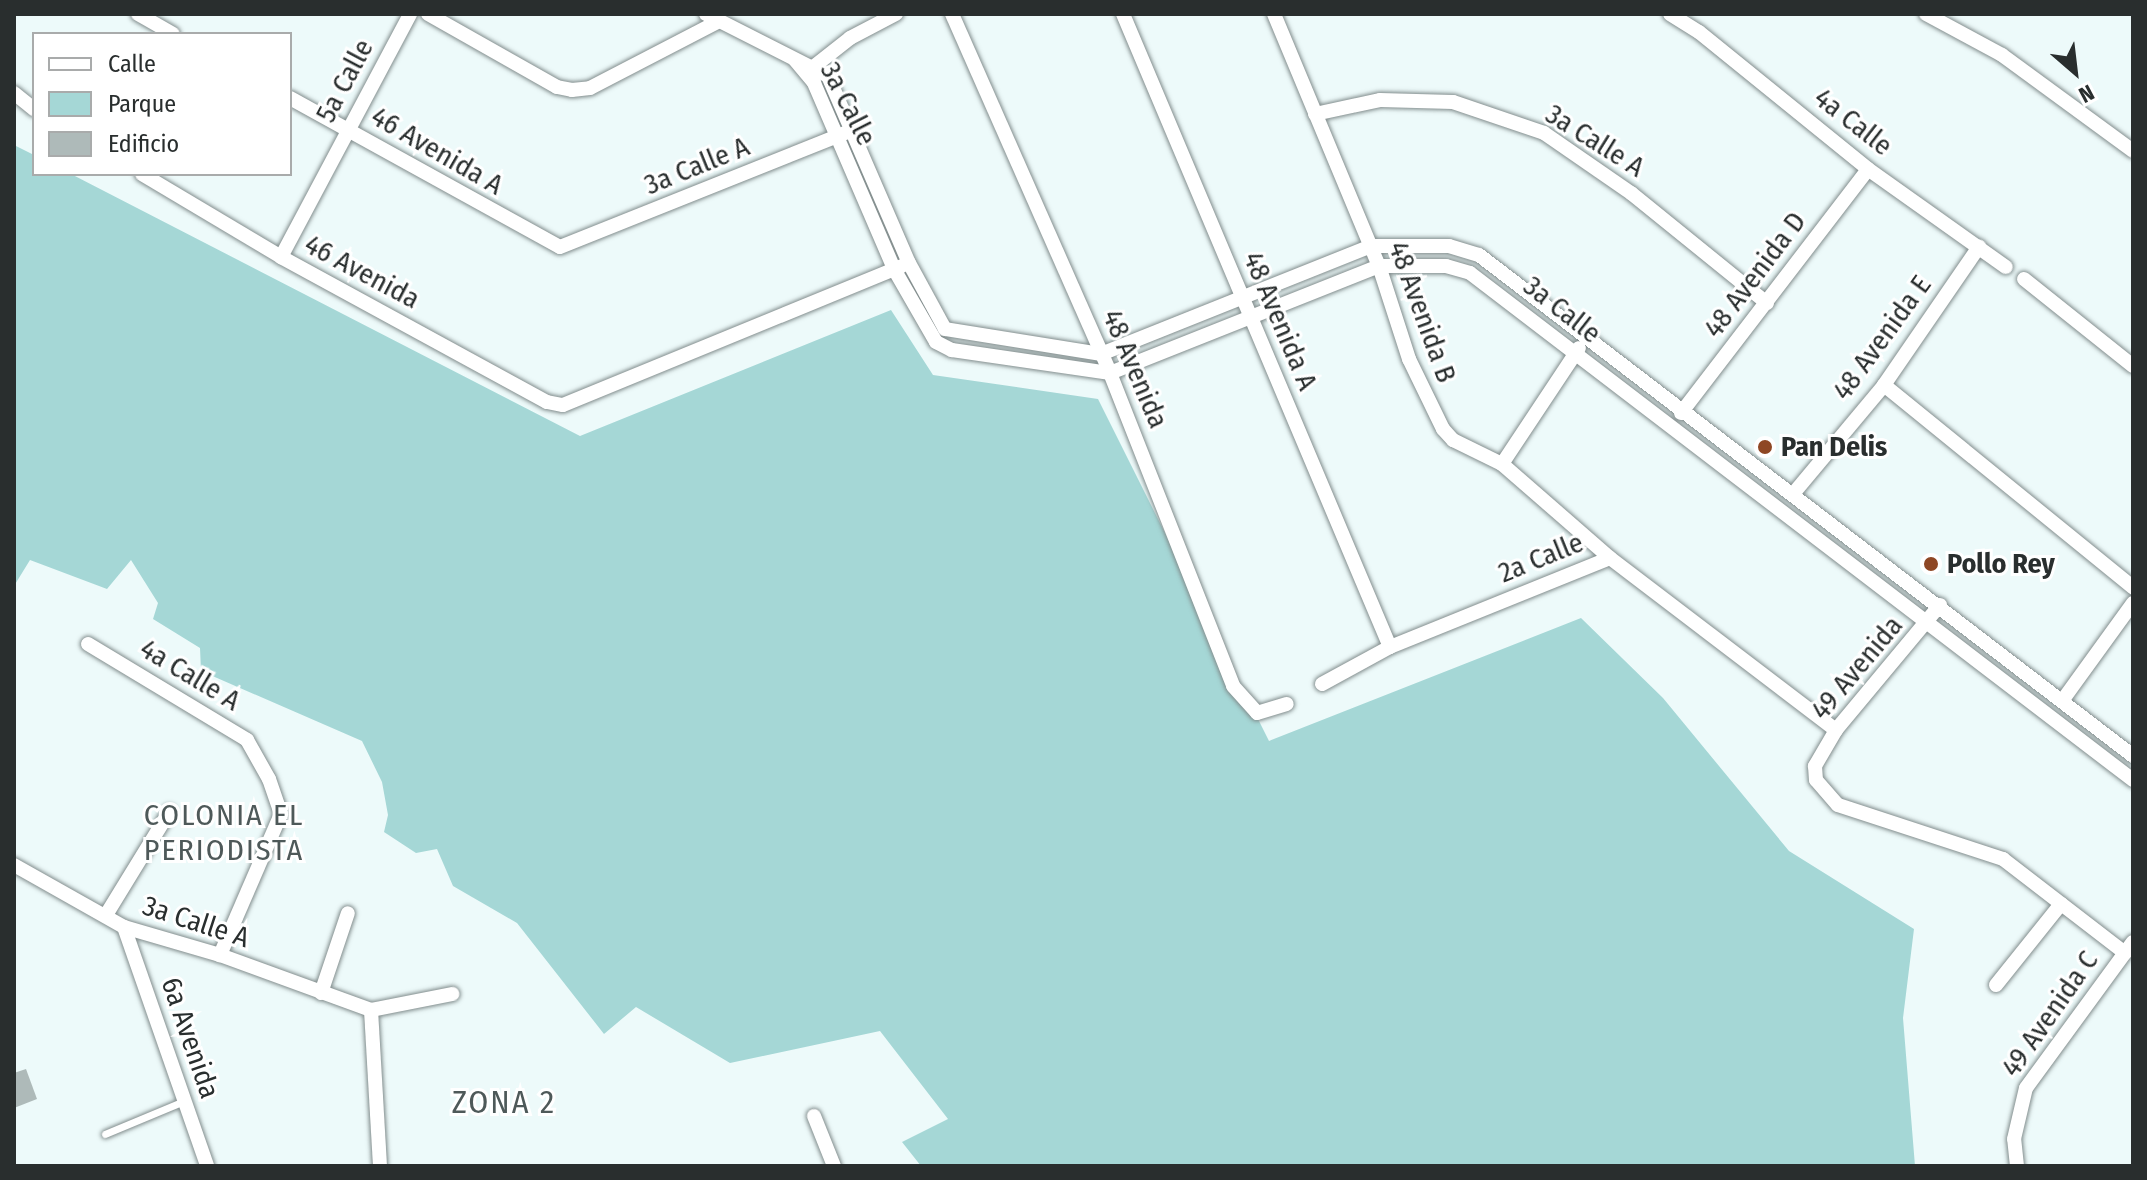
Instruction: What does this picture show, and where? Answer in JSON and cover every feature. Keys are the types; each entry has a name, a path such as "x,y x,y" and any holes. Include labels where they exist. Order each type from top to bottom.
{"street":[{"path":"138,14 170,32"},
{"name":"5a Calle","path":"281,257 410,14"},
{"path":"428,14 557,87 572,90 590,88 712,18"},
{"path":"810,68 896,14"},
{"name":"48 Avenida","path":"952,14 1110,373 1233,686 1257,713 1287,704"},
{"name":"48 Avenida A","path":"1123,14 1390,647"},
{"name":"48 Avenida B","path":"1274,14 1379,266 1430,410 1453,440 1502,464 1610,558"},
{"name":"4a Calle","path":"1670,14 1699,32 1868,169 2006,267"},
{"path":"1926,14 2002,55 2133,151"},
{"name":"3a Calle","path":"712,18 828,76 909,263 945,329 1101,354 1371,246 1449,246 1479,255 1681,413 1940,605 2133,756"},
{"name":"3a Calle","path":"810,68 894,269 936,342 952,350 1110,373 1379,266 1446,266 1470,273 2133,780"},
{"path":"14,93 32,107"},
{"name":"46 Avenida A","path":"292,99 560,247"},
{"name":"3a Calle A","path":"1315,114 1380,100 1453,102 1544,133 1631,193 1767,303"},
{"name":"3a Calle A","path":"560,247 853,130"},
{"name":"48 Avenida D","path":"1681,413 1868,169"},
{"name":"46 Avenida","path":"145,176 281,257 547,402 563,405 894,269"},
{"name":"48 Avenida E","path":"1793,494 1884,385 1979,247"},
{"path":"894,269 909,263"},
{"path":"2024,279 2133,366"},
{"path":"1502,464 1586,338"},
{"path":"1884,385 2133,587"},
{"name":"2a Calle","path":"1322,684 1390,647 1610,558 1836,730"},
{"path":"2062,701 2133,603"},
{"name":"49 Avenida","path":"1940,605 1836,730 1815,766 1816,780 1838,805 2003,859 2061,904"},
{"name":"4a Calle A","path":"88,644 247,740 259,758 281,814 220,955"},
{"path":"106,915 169,812"},
{"name":"3a Calle A","path":"14,865 124,927 220,955 371,1010"},
{"path":"1996,985 2061,904 2129,948"},
{"path":"321,993 348,913"},
{"name":"6a Avenida","path":"124,927 207,1166"},
{"name":"49 Avenida C","path":"2017,1166 2014,1139 2026,1088 2129,948"},
{"path":"380,1166 371,1010 452,994"},
{"path":"814,1116 834,1166"}],"lane":[{"path":"105,1134 184,1101"}],"green space":[{"path":"14,145 32,154 32,176 75,176 580,436 891,310 933,375 1098,399 1269,741 1581,618 1663,698 1789,851 1914,929 1903,1018 1915,1166 921,1166 902,1142 948,1119 880,1031 730,1063 636,1007 604,1034 517,923 453,886 437,849 416,853 384,832 388,815 382,782 362,741 201,671 200,648 153,619 158,603 131,560 107,589 30,560 14,586"}],"building":[{"path":"26,1069 37,1099 14,1108 14,1073"}],"place":[{"name":"Pan Delis","path":"1765,447"},
{"name":"Pollo Rey","path":"1931,564"}],"district":[{"name":"COLONIA EL PERIODISTA","path":"224,832"},
{"name":"ZONA 2","path":"504,1102"}]}
